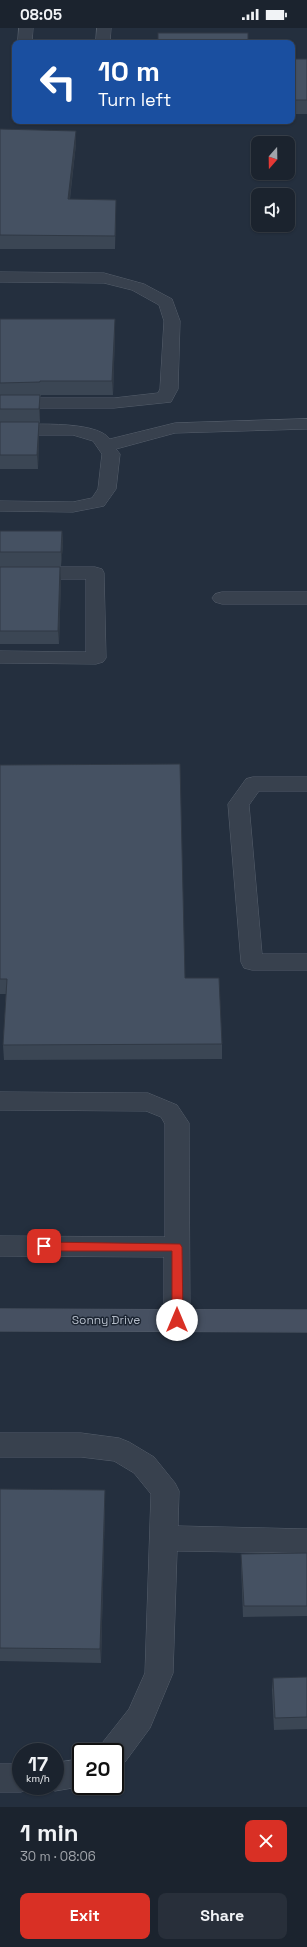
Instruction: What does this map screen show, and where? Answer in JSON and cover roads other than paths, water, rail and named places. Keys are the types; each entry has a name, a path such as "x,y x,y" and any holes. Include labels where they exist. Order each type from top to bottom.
{"street":[{"name":"Sonny Drive","path":"0,1320 307,1321"}],"lane":[{"path":"25,40 26,28"},
{"path":"103,40 104,28"},
{"path":"0,277 104,278 138,287 166,302 172,321 169,389 165,398 114,403 0,403"},
{"path":"105,446 175,428 307,424"},
{"path":"0,430 73,430 99,437 111,454 107,489 98,502 73,506 0,506"},
{"path":"0,573 95,573 96,658 0,657"},
{"path":"222,598 307,598"},
{"path":"307,784 253,784 238,804 252,962 307,962"},
{"path":"0,1101 148,1102 169,1111 177,1123 177,1320"},
{"path":"0,1246 177,1247"},
{"path":"0,1445 81,1445 119,1450 144,1465 165,1491 159,1673 140,1718 121,1743"},
{"path":"163,1538 307,1541"},
{"path":"0,1778 12,1778"}]}
